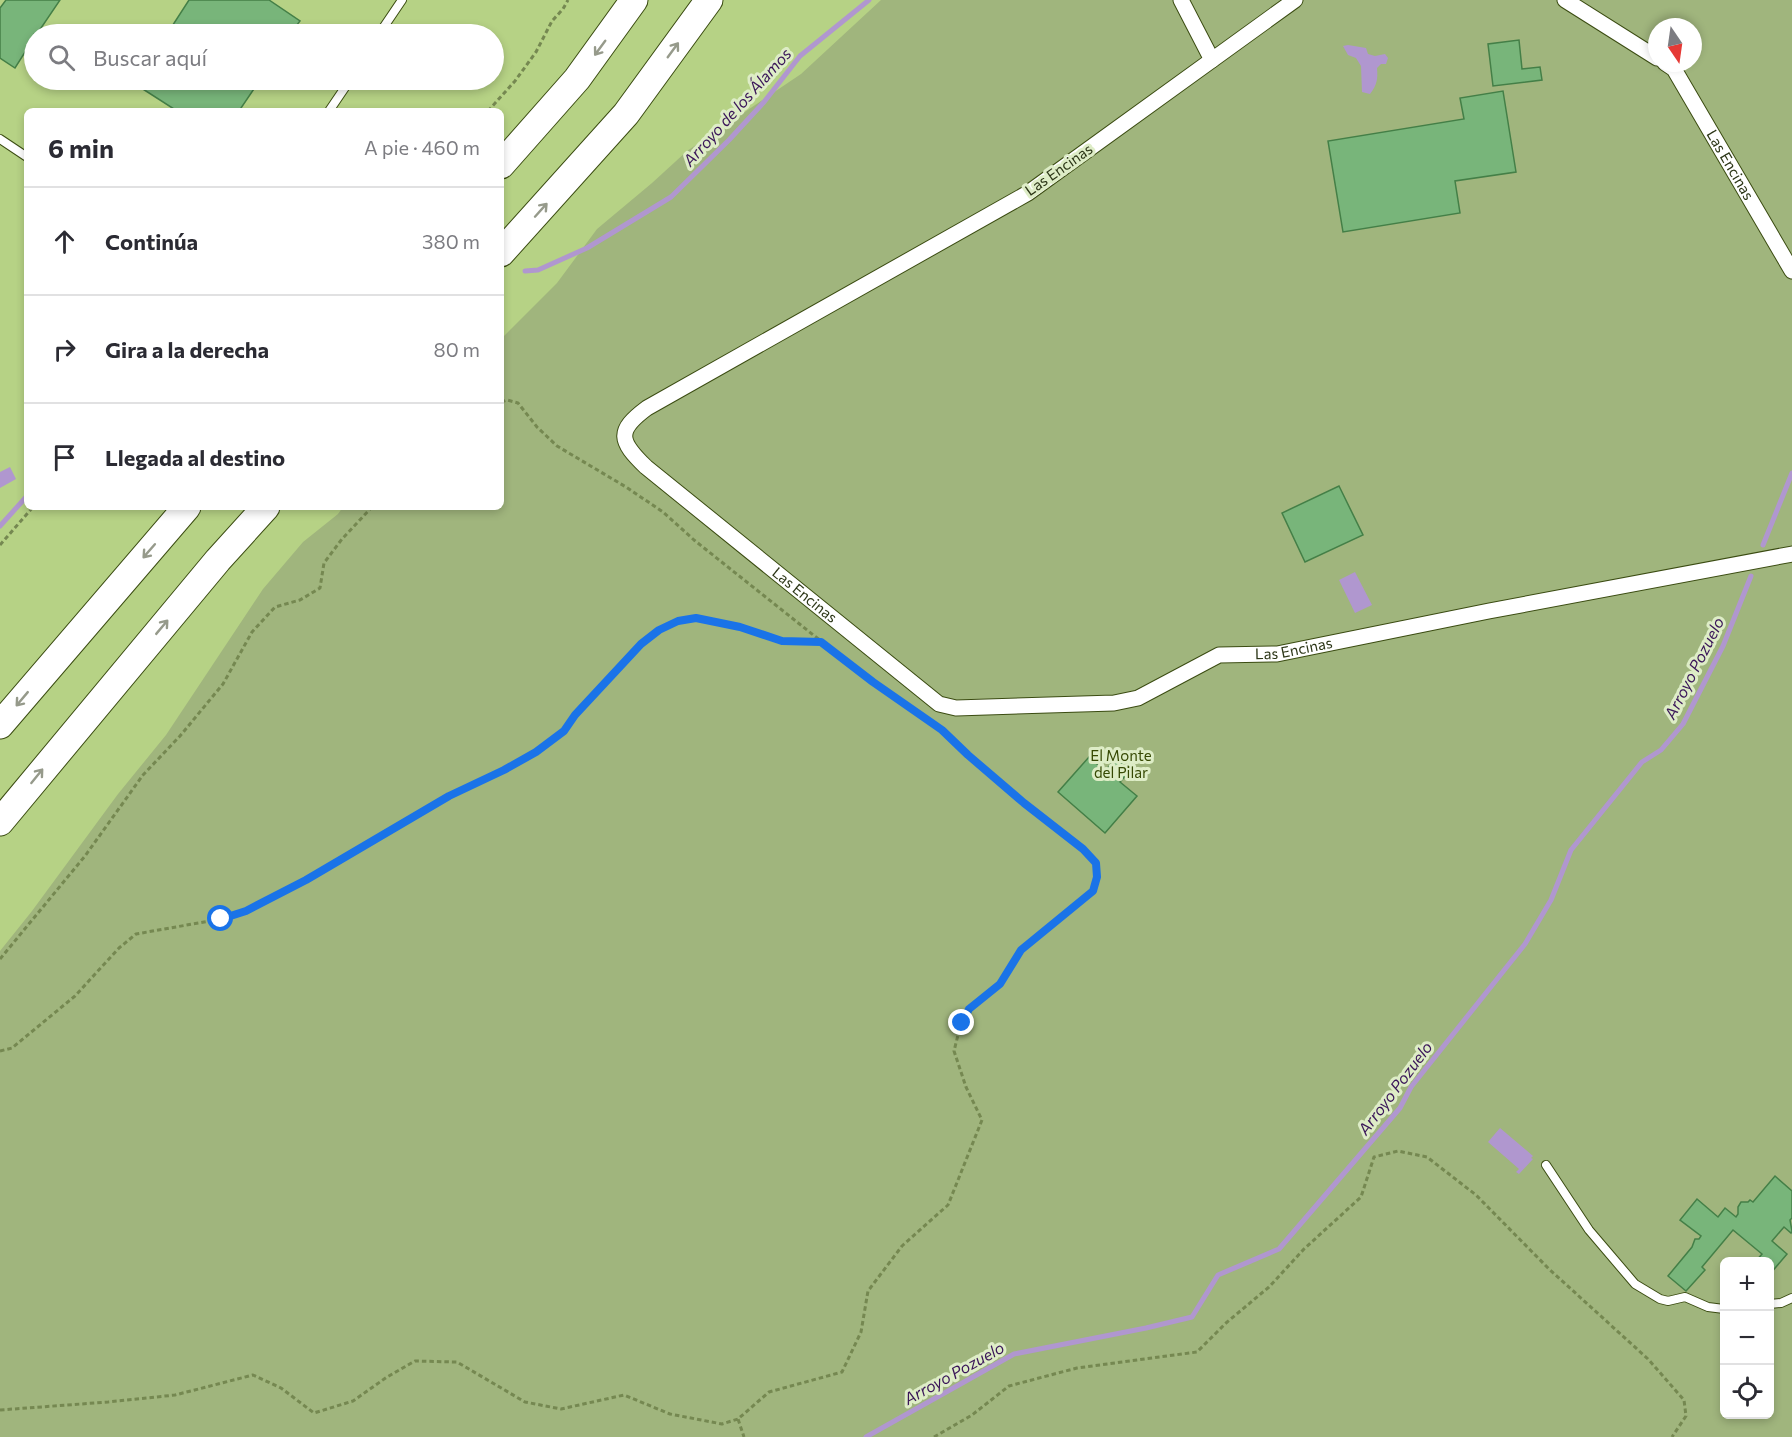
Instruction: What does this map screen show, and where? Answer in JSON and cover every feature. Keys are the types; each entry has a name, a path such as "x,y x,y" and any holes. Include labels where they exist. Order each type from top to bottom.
{"highway":[{"path":"504,162 577,79 634,0"},
{"path":"504,249 626,114 709,0"},
{"path":"0,725 185,510"},
{"path":"0,822 218,560 263,510"}],"street":[{"path":"1180,0 1212,60"},
{"name":"Las Encinas","path":"1295,0 1028,193 647,408 633,418 625,429 625,442 629,449 646,467 939,704 956,708 1122,702 1138,698 1219,655 1277,654 1489,611 1792,554"},
{"path":"1565,0 1648,52"},
{"name":"Las Encinas","path":"1676,72 1792,271"}],"lane":[{"path":"386,24 402,0"},
{"path":"331,108 343,90"},
{"path":"0,139 24,155"},
{"path":"1546,1165 1589,1230 1635,1284 1660,1299 1668,1301 1685,1297 1708,1306 1720,1307"},
{"path":"1774,1303 1792,1298"}],"path":[{"path":"491,108 529,62 552,21 568,0"},
{"path":"0,1410 175,1395 253,1375 281,1388 314,1413 353,1401 415,1361 457,1362 525,1402 561,1409 624,1395 670,1414 722,1424 738,1419 769,1392 842,1372 861,1332 868,1291 902,1246 948,1205 982,1120 966,1088 954,1051 962,1023 969,1009 1000,984 1021,950 1093,891 1097,877 1096,863 1083,849 1024,803 942,730 821,642 694,540 663,512 557,446 537,427 518,403 504,401"},
{"path":"0,545 30,510"},
{"path":"0,959 85,856 143,775 180,736 223,684 252,632 275,607 300,600 320,588 324,563 369,510"},
{"path":"0,1051 12,1048 75,996 119,948 136,934 221,919 246,911 306,880 449,796 536,752 564,731 575,715 641,644 659,630 678,621 696,618 740,627 782,641 821,642"},
{"path":"934,1437 972,1415 1009,1386 1077,1368 1197,1352 1226,1323 1269,1287 1304,1249 1361,1197 1374,1157 1398,1151 1427,1157 1476,1195 1549,1269 1648,1359 1683,1400 1686,1416 1672,1437"},
{"path":"738,1419 744,1437"}],"green space":[{"name":"El Monte del Pilar","path":"881,0 1792,0 1792,1437 0,1437 0,951 118,794 166,735 263,589 303,542 341,510 504,510 504,336 557,283 597,229 687,151 801,74"}],"shaded area":[{"path":"1343,46 1366,48 1368,54 1375,56 1385,54 1388,58 1386,64 1381,64 1377,68 1376,82 1370,94 1362,92 1361,66 1356,58 1348,55"},
{"path":"10,467 16,479 0,488 0,472"},
{"path":"1355,572 1372,605 1355,613 1339,580"},
{"path":"1500,1128 1533,1156 1531,1158 1533,1159 1519,1174 1516,1172 1519,1169 1488,1142"}],"building":[{"path":"6,0 60,0 44,24 24,24 24,54 15,68 0,58 0,8"},
{"path":"189,0 269,0 300,21 298,24 173,24"},
{"path":"1519,40 1522,69 1540,67 1542,80 1493,86 1488,44"},
{"path":"144,90 253,90 241,108 172,108"},
{"path":"1503,91 1516,172 1455,181 1460,213 1343,232 1328,141 1464,119 1460,98"},
{"path":"1339,486 1363,535 1305,562 1282,513"},
{"path":"1089,757 1105,771 1116,758 1130,771 1120,782 1137,796 1105,833 1058,792"},
{"path":"1775,1176 1792,1191 1792,1218 1790,1220 1792,1231 1791,1233 1784,1227 1772,1241 1787,1254 1774,1269 1774,1257 1759,1257 1762,1254 1733,1230 1702,1267 1705,1270 1686,1291 1668,1276 1692,1247 1695,1239 1701,1236 1680,1220 1697,1199 1718,1217 1725,1208 1736,1217 1741,1202 1750,1200 1753,1202"}],"waterway":[{"name":"Arroyo de los Álamos","path":"525,271 538,270 587,248 671,197 764,102 800,56 869,0"},
{"name":"Arroyo Pozuelo","path":"1763,545 1792,473"},
{"name":"Arroyo de los Álamos","path":"0,526 24,499"},
{"name":"Arroyo Pozuelo","path":"866,1437 1014,1354 1192,1317 1218,1275 1279,1249 1400,1108 1411,1087 1525,944 1551,900 1571,850 1642,762 1661,750 1683,724 1723,646 1751,576"}],"route":[{"path":"221,919 246,911 306,880 449,796 536,752 564,731 575,715 641,644 659,630 678,621 696,618 740,627 782,641 821,642 850,666 942,730 1024,803 1083,849 1096,863 1097,877 1093,891 1021,950 1000,984 969,1009 962,1023"}]}
